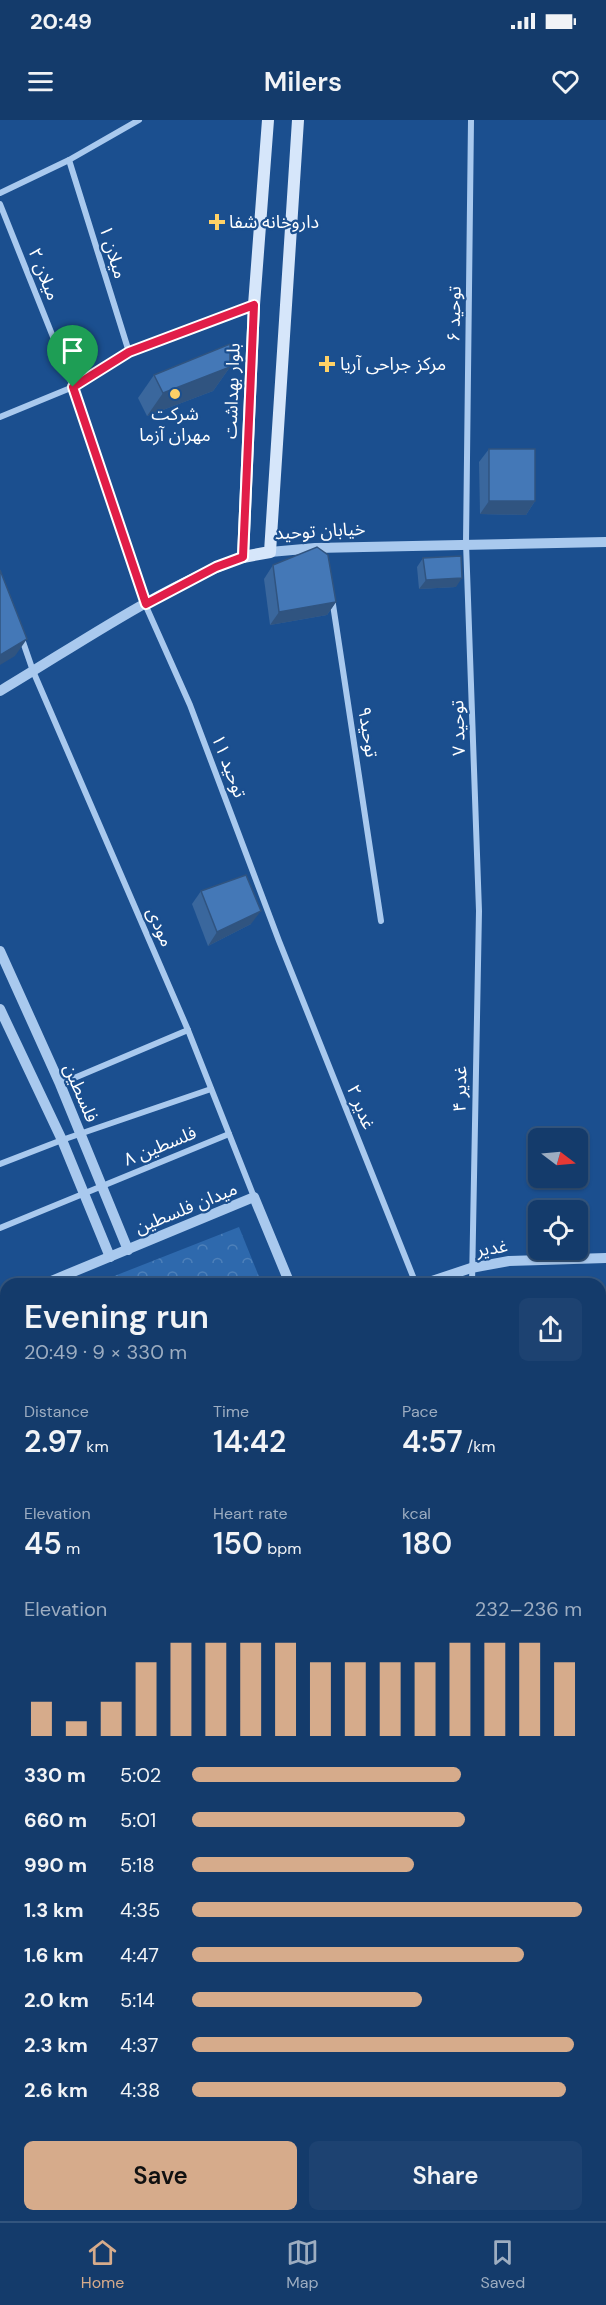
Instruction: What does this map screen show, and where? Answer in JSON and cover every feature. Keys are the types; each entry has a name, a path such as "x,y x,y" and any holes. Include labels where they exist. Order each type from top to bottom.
{"main road":[{"name":"بلوار بهداشت","path":"243,557 254,305 268,120"},
{"path":"270,552 298,120"},
{"name":"خیابان توحید","path":"243,557 270,552"}],"street":[{"path":"0,193 69,160 139,120"},
{"name":"توحید ۶","path":"466,543 471,120"},
{"name":"میلان ۱","path":"69,160 129,352"},
{"name":"میلان ۲","path":"0,204 73,387 146,604"},
{"path":"0,417 73,387 129,352 254,305"},
{"name":"خیابان توحید","path":"270,552 326,554 466,543 606,542"},
{"name":"توحید ۷","path":"466,543 480,911"},
{"name":"خیابان توحید","path":"0,691 146,604 216,567 243,557"},
{"name":"توحید۹","path":"332,594 381,921"},
{"name":"توحید ۱۱","path":"146,604 190,705 279,941"},
{"name":"مودی","path":"18,629 33,671 188,1030 254,1197"},
{"name":"غدیر ۴","path":"472,1278 480,911"},
{"name":"غدیر ۲","path":"279,941 414,1278"},
{"name":"فلسطین","path":"0,951 60,1084 128,1250"},
{"name":"فلسطین","path":"0,1009 62,1140 110,1257"},
{"path":"60,1084 188,1030"},
{"path":"0,1164 62,1140 211,1089"},
{"name":"فلسطین ۸","path":"0,1228 229,1134"},
{"name":"میدان فلسطین","path":"59,1278 254,1197 288,1278"},
{"name":"غدیر","path":"441,1278 471,1268 508,1260 606,1258"}],"green space":[{"path":"239,1227 260,1278 109,1278"}],"building":[{"path":"230,344 230,367 163,393 154,375"},
{"path":"489,449 535,449 535,501 489,501"},
{"path":"317,547 328,555 336,602 279,612 273,565"},
{"path":"461,556 462,578 426,580 423,558"},
{"path":"0,570 27,639 0,655"},
{"path":"246,875 261,911 217,932 201,891"}],"place":[{"name":"داروخانه شفا","path":"217,222"},
{"name":"مرکز جراحی آریا","path":"327,364"},
{"name":"شرکت مهران آزما","path":"175,394"}],"route":[{"path":"254,305 243,557 216,567 146,604 73,387 129,352 254,305"}]}
